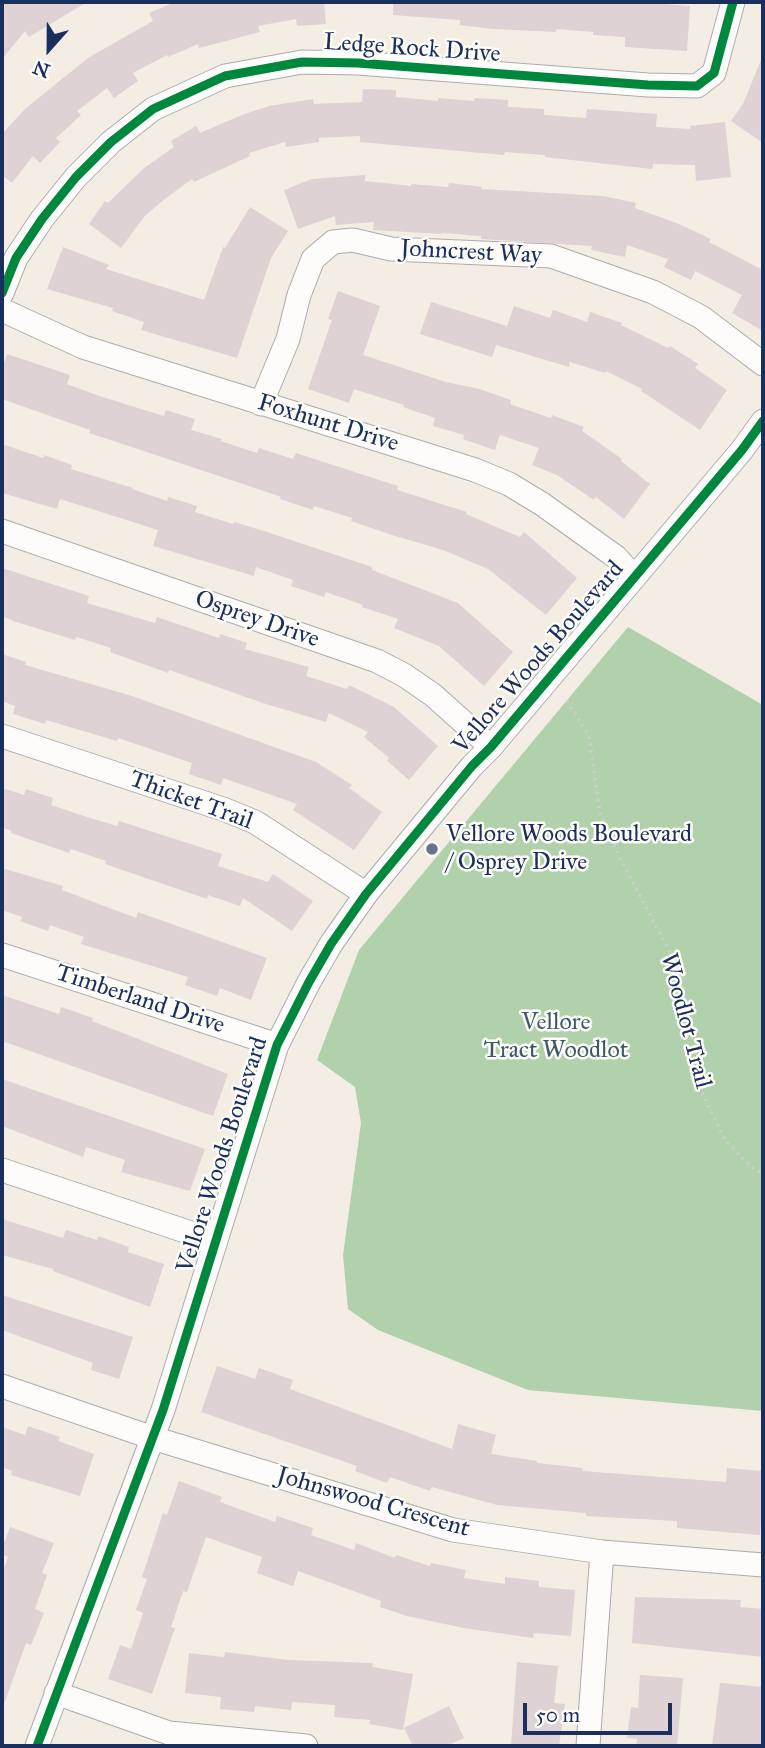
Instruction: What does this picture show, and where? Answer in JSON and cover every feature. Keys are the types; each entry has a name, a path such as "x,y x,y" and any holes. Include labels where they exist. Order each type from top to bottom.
{"street":[{"name":"Ledge Rock Drive","path":"2,293 16,258 42,219 76,177 111,142 153,109 225,76 302,62 358,63 648,85 697,86 714,73 733,2"},
{"name":"Johncrest Way","path":"261,404 288,338 299,295 313,259 333,242 353,240 391,249 551,256 653,292 701,317 763,364"},
{"name":"Foxhunt Drive","path":"2,310 83,347 432,456 509,484 616,557 634,577"},
{"name":"Vellore Woods Boulevard","path":"37,1746 153,1438 277,1045 309,982 331,944 366,894 742,450 763,421"},
{"name":"Osprey Drive","path":"2,531 377,661 433,695 491,747"},
{"name":"Thicket Trail","path":"2,736 222,808 256,822 366,894"},
{"name":"Timberland Drive","path":"2,955 277,1045"},
{"path":"2,1171 215,1241"},
{"name":"Johnswood Crescent","path":"2,1386 153,1438 453,1530 602,1552 763,1565"},
{"path":"588,1746 602,1552"},
{"path":"56,1693 169,1733 306,1746"}],"green space":[{"name":"Vellore Tract Woodlot","path":"628,627 763,705 763,1411 528,1390 378,1330 348,1309 343,1255 361,1123 355,1087 317,1060 359,950"}],"building":[{"path":"2,2 87,2 29,37 25,31 2,59"},
{"path":"175,2 324,2 326,24 297,26 296,19 258,26 260,32 199,48 198,44 168,57 167,55 133,73 138,81 114,98 107,88 77,111 81,115 56,138 60,142 40,163 33,156 12,183 2,175 2,134 25,109 88,58 153,21 149,13"},
{"path":"393,2 640,2 690,6 687,51 625,47 625,37 593,35 593,32 493,29 460,25 460,20 393,15"},
{"path":"763,55 763,143 731,121 743,104"},
{"path":"363,89 396,90 396,97 438,101 438,98 508,100 508,107 544,109 544,115 586,118 587,109 657,114 656,127 691,129 690,126 725,122 731,177 696,181 695,165 653,164 652,169 545,155 505,152 504,155 360,142 360,136 319,138 319,142 286,147 285,142 249,153 250,156 194,182 192,179 144,217 121,248 89,224 105,201 108,203 144,168 174,147 171,141 196,126 200,133 269,106 313,99 314,104 362,102"},
{"path":"365,175 365,181 411,186 448,187 449,183 482,187 481,189 603,196 636,203 635,208 711,239 709,242 763,270 763,331 732,313 742,295 695,271 691,280 664,267 668,259 627,245 625,257 591,250 592,246 373,230 374,222 336,225 335,216 298,229 284,190 312,179"},
{"path":"250,207 288,231 271,258 237,358 141,330 144,322 112,311 113,308 47,289 63,247 109,265 106,269 204,300 223,247 225,248"},
{"path":"338,291 380,306 363,355 446,382 479,389 511,400 510,404 584,427 582,431 622,459 621,461 650,484 624,519 596,497 594,500 557,475 532,465 539,448 500,435 495,450 463,439 464,435 433,426 435,418 403,407 404,405 354,389 349,403 308,389 332,320 328,319"},
{"path":"431,302 507,326 514,306 550,318 553,310 587,322 590,312 622,323 621,325 668,348 670,346 698,364 695,368 727,390 700,430 641,391 642,389 606,371 605,373 570,362 569,367 496,345 492,357 420,334"},
{"path":"7,354 70,375 67,384 99,396 164,416 166,410 195,419 191,430 222,439 221,441 257,453 259,448 293,459 296,453 398,486 397,490 467,512 466,514 520,537 524,532 577,578 546,615 488,569 443,550 392,535 314,506 313,510 280,499 281,497 89,433 90,430 2,399 2,370"},
{"path":"2,444 43,458 44,455 72,465 71,469 167,501 168,497 197,506 195,512 267,532 372,567 372,570 458,603 513,652 484,686 439,646 394,628 398,619 326,592 324,597 291,586 293,580 256,567 254,576 153,546 158,530 60,499 57,509 2,493"},
{"path":"2,568 89,596 87,603 155,623 157,617 219,638 220,634 247,643 245,649 309,667 306,676 347,689 349,685 394,707 438,746 409,780 364,737 368,732 329,713 326,722 169,670 168,673 110,652 111,648 16,622 2,616"},
{"path":"2,654 26,662 25,665 132,696 316,762 352,785 349,788 382,812 354,850 293,810 297,804 223,778 221,785 189,774 192,763 118,738 117,741 46,720 45,724 13,714 15,706 2,701"},
{"path":"2,788 24,795 26,789 53,798 51,805 87,817 117,826 119,821 222,854 218,866 268,882 273,874 313,901 292,931 243,898 240,906 208,895 207,899 105,864 106,861 71,849 69,853 11,833 2,827"},
{"path":"2,868 63,886 62,890 136,918 138,912 267,958 251,1000 220,988 217,996 185,985 188,977 81,944 84,937 50,925 48,931 20,921 22,917 2,910"},
{"path":"2,995 59,1014 61,1007 93,1018 92,1021 228,1074 213,1116 2,1041"},
{"path":"2,1079 205,1149 190,1191 121,1172 125,1160 86,1147 83,1157 2,1126"},
{"path":"2,1219 63,1238 66,1230 97,1240 98,1236 129,1247 128,1252 164,1264 150,1307 53,1269 2,1255"},
{"path":"2,1295 133,1337 119,1379 91,1370 93,1363 2,1330"},
{"path":"217,1366 255,1379 259,1368 293,1380 290,1389 452,1449 458,1424 496,1435 491,1454 583,1468 582,1471 726,1482 727,1468 763,1471 760,1535 677,1528 677,1521 586,1516 586,1513 497,1505 432,1487 430,1491 390,1477 387,1483 355,1471 357,1466 201,1412"},
{"path":"28,1426 60,1437 58,1441 94,1454 80,1496 11,1475 12,1471 2,1467 2,1427 25,1435"},
{"path":"179,1481 222,1497 220,1502 275,1522 277,1516 313,1528 311,1535 354,1550 356,1543 395,1558 396,1555 430,1566 431,1563 466,1570 464,1578 505,1584 505,1577 539,1581 539,1587 575,1590 571,1636 534,1633 533,1638 407,1616 380,1607 381,1601 298,1571 293,1586 257,1573 262,1557 206,1537 187,1592 183,1591 171,1627 175,1628 152,1694 108,1679 120,1645 131,1649 143,1613 136,1610 147,1579 142,1577 163,1513 167,1515"},
{"path":"10,1527 54,1543 42,1573 47,1575 35,1609 44,1613 31,1645 26,1643 2,1704 2,1574 8,1557 2,1554 2,1549"},
{"path":"635,1597 741,1600 740,1607 763,1609 763,1657 632,1643"},
{"path":"225,1652 288,1660 373,1663 372,1667 413,1674 403,1730 369,1724 370,1720 334,1717 335,1705 292,1702 291,1710 255,1706 254,1712 220,1709 221,1697 185,1693 189,1653 224,1657"},
{"path":"517,1662 558,1666 554,1703 565,1704 559,1746 511,1746"},
{"path":"640,1675 683,1678 677,1746 636,1746 637,1739 627,1738 631,1707 638,1708"},
{"path":"720,1683 763,1687 761,1746 712,1746"},
{"path":"449,1706 464,1738 446,1746 413,1746 404,1728"}],"cycle path":[{"path":"2,293 16,258 42,219 76,177 111,142 153,109 225,76 302,62 358,63 648,85 697,86 714,73 733,2"},
{"path":"37,1746 163,1410 277,1045 309,982 331,944 366,894 742,450 763,421"}],"place":[{"name":"Vellore Woods Boulevard / Osprey Drive","path":"432,849"}]}
